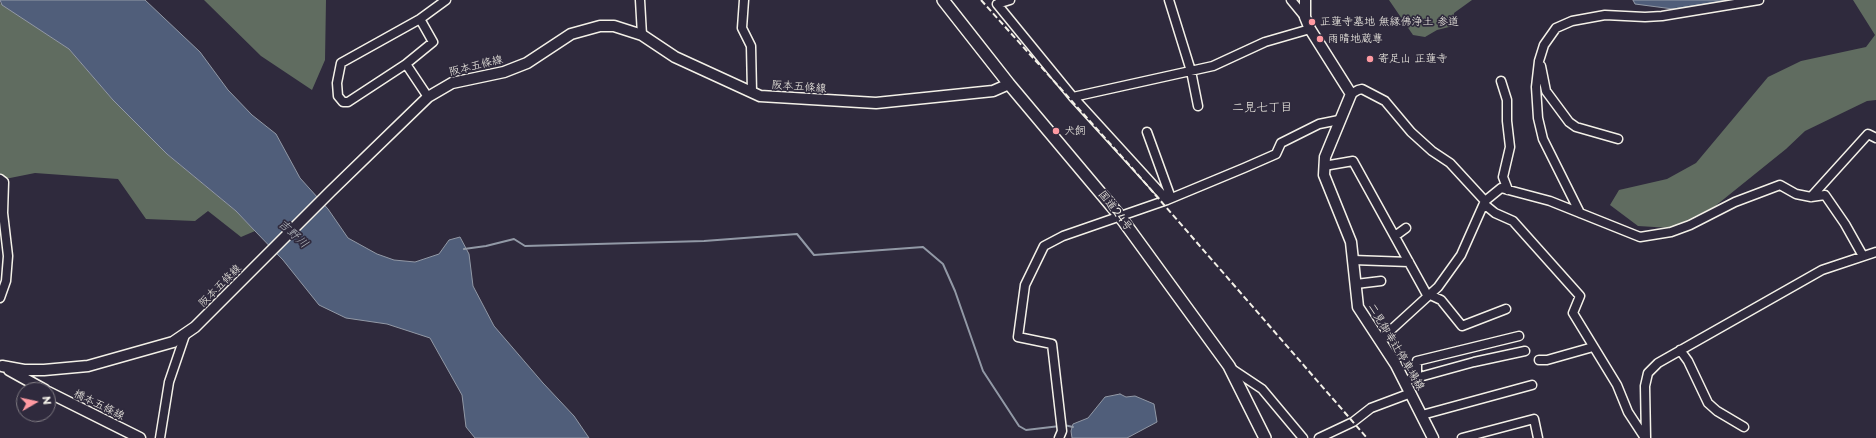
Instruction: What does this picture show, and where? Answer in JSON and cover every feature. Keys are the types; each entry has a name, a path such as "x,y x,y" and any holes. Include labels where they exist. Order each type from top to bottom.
{"highway":[{"name":"国道24号","path":"943,0 1009,84 1119,215 1229,366 1265,438"}],"main road":[{"path":"1305,0 1305,17 1310,29 1351,94"},
{"name":"阪本五條線","path":"1,367 24,370 44,370 88,366 162,346 185,335 331,190 428,97 452,83 504,72 527,63 571,34 600,26 614,26 642,35 674,57 760,96 876,103 993,91 1009,84"},
{"name":"二見御幸辻停車場線","path":"1351,94 1339,120 1324,166 1326,182 1351,242 1358,307 1405,381 1433,438"},
{"path":"1,367 30,382"},
{"name":"橋本五條線","path":"56,396 140,438"}],"street":[{"path":"420,19 433,42 406,64 348,102 343,102 338,96 341,63 420,19 446,0"},
{"path":"640,0 642,35"},
{"path":"744,0 741,13 742,28 751,46 752,92"},
{"path":"1010,0 997,4 1073,97 1169,199"},
{"path":"1169,0 1191,70 1198,106"},
{"path":"1291,0 1305,17"},
{"path":"1580,213 1543,139 1538,118 1536,87 1540,59 1544,45 1556,28 1572,21 1605,15 1645,17 1662,16 1759,0"},
{"path":"1073,97 1213,66 1265,42 1310,29"},
{"path":"1540,59 1546,91 1569,122 1576,127 1618,139"},
{"path":"406,64 428,97"},
{"path":"1501,81 1508,100 1507,121 1510,147 1503,177 1508,190"},
{"path":"1351,94 1362,90 1385,101 1411,132 1432,151 1450,163 1495,213 1513,221 1580,296 1573,313 1617,385 1628,412 1646,438"},
{"path":"1061,435 1061,422 1052,344 1018,337 1024,290 1044,246 1063,236 1119,215 1169,199 1276,154 1281,143 1319,124 1339,120"},
{"path":"1146,132 1169,199"},
{"path":"1811,197 1868,134 1876,138"},
{"path":"1324,166 1353,161 1426,293 1441,300 1462,326 1506,308"},
{"path":"0,179 4,182 3,213 8,256 6,282 0,298"},
{"path":"1380,340 1431,295 1461,254 1484,202 1501,188 1550,201 1640,237 1671,232 1690,225 1735,202 1780,184 1796,194 1811,197 1825,195 1845,224 1863,256"},
{"path":"1395,236 1406,228"},
{"path":"1646,438 1644,408 1645,386 1648,373 1658,363 1822,270 1876,252"},
{"path":"1354,260 1409,262"},
{"path":"1356,284 1381,282"},
{"path":"160,438 169,382 185,335"},
{"path":"1417,378 1417,361 1519,336"},
{"path":"1539,360 1547,360 1593,347"},
{"path":"1680,350 1688,361 1708,403 1717,411 1744,427"},
{"path":"1405,381 1474,362 1525,351"},
{"path":"1229,366 1262,389 1302,438"},
{"path":"1422,415 1532,385"},
{"path":"1319,438 1353,422 1371,408 1411,393"},
{"path":"1462,438 1534,419 1538,438"}],"green space":[{"path":"204,0 326,0 325,60 312,90 261,56"},
{"path":"1389,0 1472,0 1454,13 1453,26 1437,30 1425,37 1413,35"},
{"path":"1853,0 1876,0 1876,100 1867,101 1805,131 1786,149 1714,207 1671,228 1638,226 1610,205 1619,190 1667,179 1696,163 1768,77 1801,61 1866,47 1875,35"},
{"path":"0,3 69,49 113,100 167,154 236,211 255,231 241,237 208,211 195,221 146,219 118,179 35,173 0,180"}],"water":[{"name":"吉野川","path":"0,0 145,0 200,52 228,90 252,115 276,134 300,178 328,209 348,238 377,254 394,260 415,262 439,254 449,240 460,237 469,254 473,286 494,326 543,383 574,416 589,438 475,438 466,427 462,395 430,338 387,324 346,318 319,305 283,260 236,211 167,154 113,100 69,49 2,5"},
{"path":"1633,0 1730,0 1673,9 1635,4"},
{"path":"1120,394 1126,397 1135,396 1154,404 1157,422 1127,438 1072,438 1071,431 1073,424 1088,418 1105,397"}],"waterway":[{"path":"464,249 486,246 514,239 525,246 704,241 797,234 814,255 923,247 943,264 955,291 983,371 1019,426 1026,430 1060,426"},
{"path":"1064,425 1073,427"}],"railway":[{"path":"981,0 1132,168 1367,438"}],"place":[{"name":"正蓮寺墓地 無縁佛浄土 参道","path":"1312,22"},
{"name":"雨晴地蔵尊","path":"1320,39"},
{"name":"寄足山 正蓮寺","path":"1370,59"},
{"name":"犬飼","path":"1056,131"}],"district":[{"name":"二見七丁目","path":"1262,108"}]}
